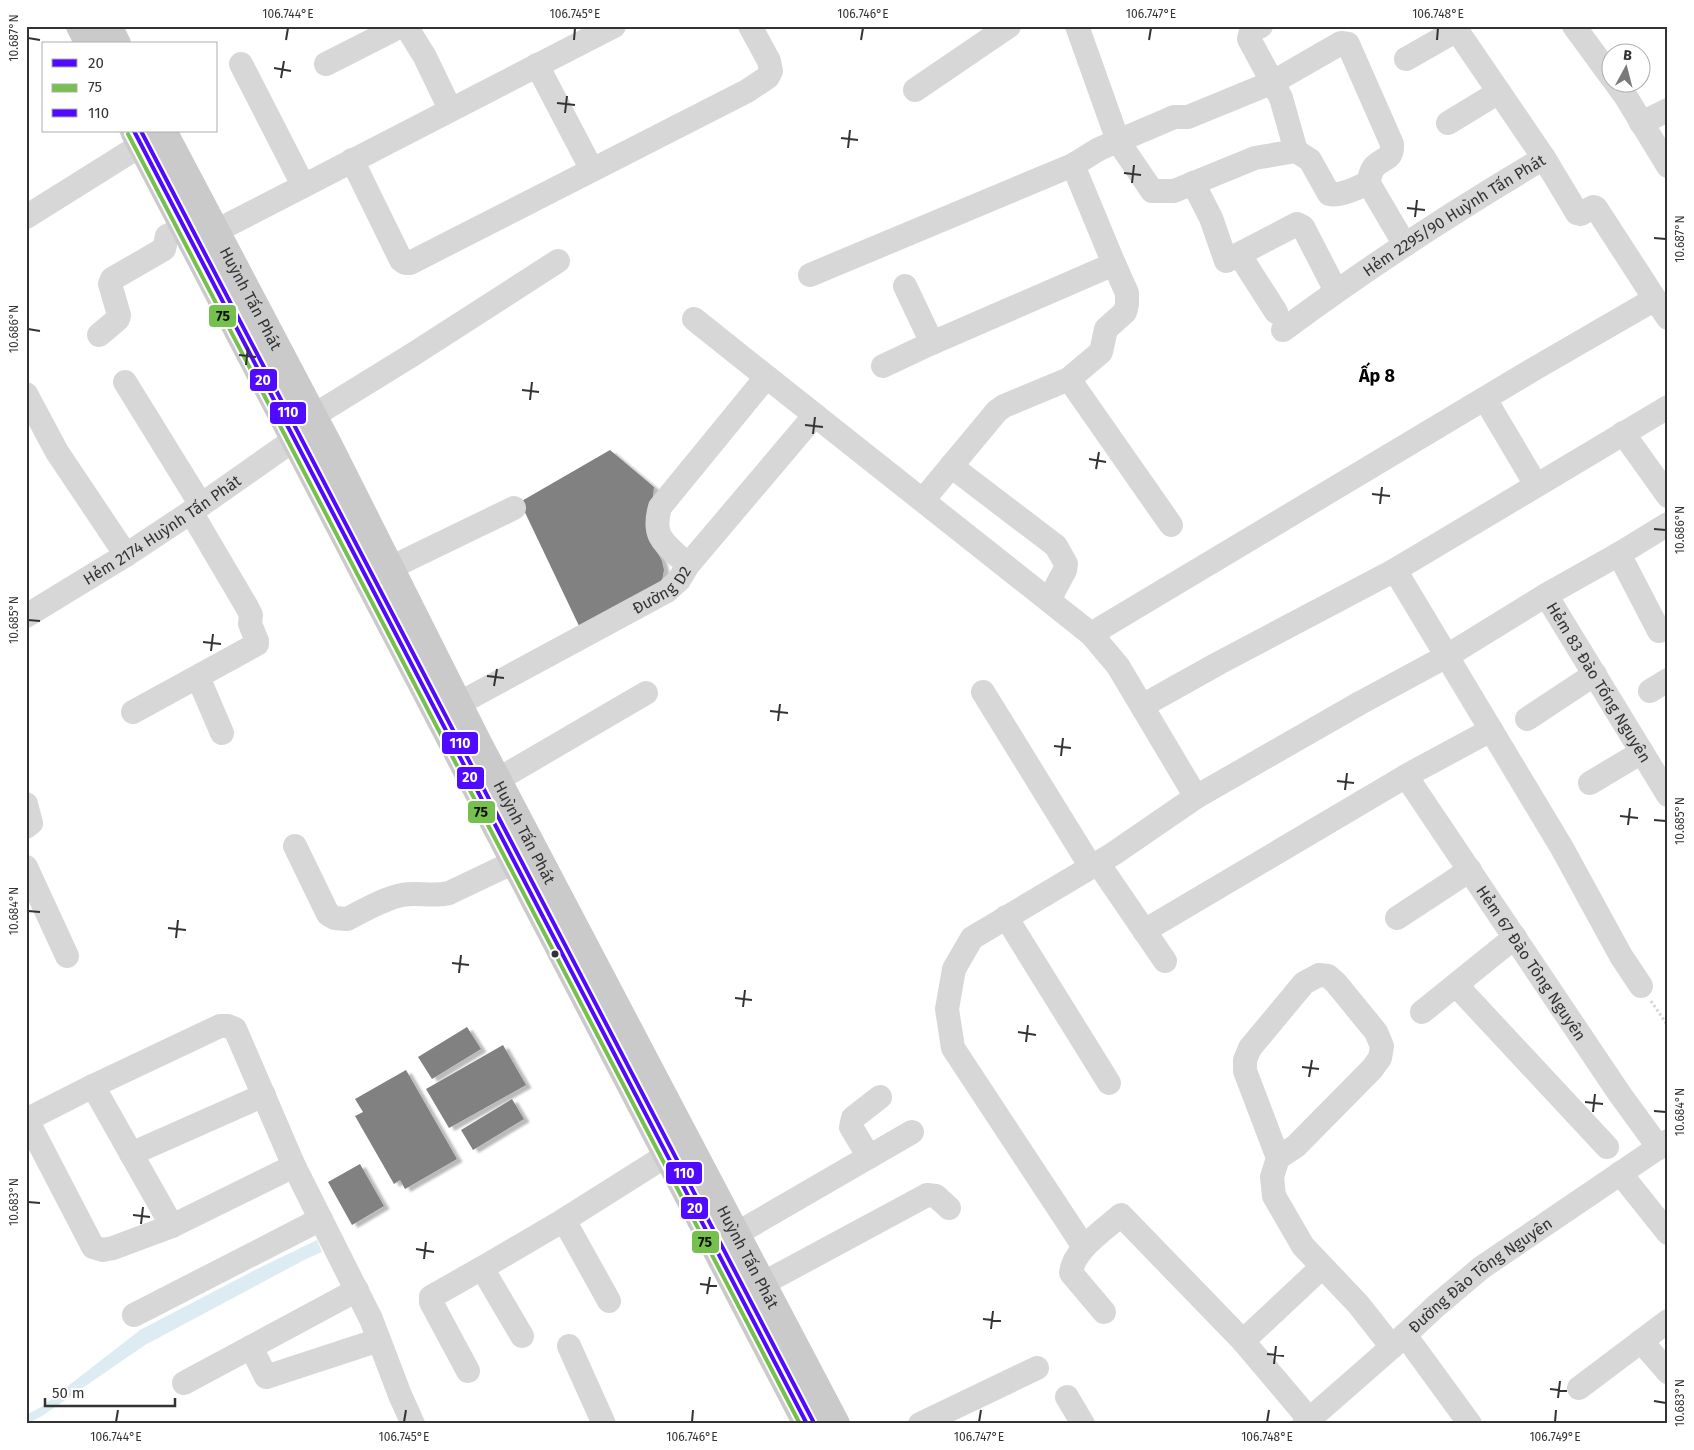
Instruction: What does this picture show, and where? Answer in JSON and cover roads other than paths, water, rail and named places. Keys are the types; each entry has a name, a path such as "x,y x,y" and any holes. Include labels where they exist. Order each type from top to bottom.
{"main road":[{"path":"80,26 88,42"},
{"path":"108,26 116,42"},
{"name":"Huỳnh Tấn Phát","path":"146,136 184,228 514,862 595,991 736,1234 836,1424"},
{"name":"Huỳnh Tấn Phát","path":"146,136 216,231 313,416 497,780 595,991 667,1154 808,1424"}],"street":[{"path":"326,64 393,30 396,26"},
{"path":"406,26 450,109"},
{"path":"216,231 302,185 614,26"},
{"path":"352,160 401,260 410,264 747,91 768,76 771,70 769,61 750,26"},
{"path":"915,90 1008,26"},
{"path":"1077,26 1118,141 1152,191 1174,191 1255,158 1296,151"},
{"path":"810,275 1073,165 1118,141 1174,117 1188,117 1273,82 1341,43 1348,44 1392,144 1389,157 1375,165 1368,182 1364,185 1331,196 1310,160 1296,151 1281,98 1273,82 1248,39 1251,32 1261,26"},
{"path":"1574,26 1602,64"},
{"path":"1406,59 1456,28"},
{"name":"Hẻm 2295/90 Huỳnh Tấn Phát","path":"1239,254 1279,321 1336,291 1479,196 1544,158 1456,28"},
{"path":"241,64 302,185"},
{"path":"537,65 592,170"},
{"path":"1448,123 1499,92"},
{"path":"1621,92 1668,166"},
{"path":"1641,123 1668,110"},
{"path":"26,217 146,136"},
{"path":"1091,634 1485,399 1661,309 1596,208 1593,207 1581,214 1577,213 1544,158"},
{"path":"923,500 997,411 1004,406 1069,379 1101,352 1106,329 1125,312 1127,293 1073,165"},
{"path":"1368,182 1405,245"},
{"path":"1193,183 1211,218 1226,261 1297,224 1303,227 1336,291"},
{"path":"99,335 118,319 119,315 110,284 112,279 164,249 166,236 184,228"},
{"path":"313,416 558,261"},
{"path":"883,366 1114,264"},
{"path":"905,286 932,343"},
{"path":"694,319 1091,634 1118,666 1196,797"},
{"path":"688,566 658,536 656,521 660,506 759,386 768,378"},
{"path":"1069,379 1171,525"},
{"path":"125,382 196,509 247,607 251,615 250,624 257,642 255,646 133,712"},
{"path":"26,394 57,452 126,555"},
{"path":"1485,399 1536,485"},
{"path":"1142,706 1218,663 1395,570 1623,432 1668,407"},
{"name":"Đường D2","path":"458,704 667,591 679,580 688,566 816,415"},
{"path":"1623,432 1668,496"},
{"name":"Hẻm 2174 Huỳnh Tấn Phát","path":"27,612 126,555 196,509 295,439"},
{"path":"951,466 1056,546 1066,564 1065,570 1049,600"},
{"path":"390,568 514,508"},
{"path":"1084,1247 953,1048 947,1009 954,969 972,938 1095,865 1196,797 1360,703 1447,656 1546,595 1668,524"},
{"path":"1619,554 1659,631"},
{"path":"1395,570 1562,848 1621,956 1641,986"},
{"name":"Hẻm 83 Đào Tống Nguyên","path":"1546,595 1668,795"},
{"path":"1527,718 1595,674"},
{"path":"198,677 222,733"},
{"path":"983,692 1095,865 1165,962"},
{"path":"497,780 646,693"},
{"path":"1144,931 1406,776 1491,730"},
{"path":"1590,783 1642,752"},
{"name":"Hẻm 67 Đào Tông Nguyên","path":"1406,776 1619,1093 1663,1144"},
{"path":"26,804 31,823 26,827"},
{"path":"295,846 328,914 341,919 347,919 400,896 414,894 441,895 449,893 514,862"},
{"path":"26,867 68,956"},
{"path":"1397,918 1470,870"},
{"path":"1006,917 1109,1082"},
{"path":"1422,1012 1515,937"},
{"path":"1278,1158 1296,1146 1372,1069 1380,1058 1382,1046 1376,1032 1336,983 1328,976 1319,974 1304,983 1250,1048 1245,1060 1245,1071 1278,1158 1272,1177 1274,1196 1303,1246 1358,1304 1398,1341 1470,1424"},
{"path":"1456,985 1607,1147"},
{"path":"294,1166 172,1226 113,1248 102,1250 93,1247 26,1119 220,1026 236,1029 294,1166 357,1290 413,1424"},
{"path":"93,1086 172,1226"},
{"path":"131,1154 264,1095"},
{"path":"869,1157 851,1127 851,1122 853,1118 880,1097"},
{"path":"736,1234 912,1132"},
{"name":"Đường Đào Tông Nguyên","path":"1306,1421 1481,1268 1663,1144"},
{"path":"468,1372 431,1302 431,1297 564,1220 667,1154"},
{"path":"1620,1173 1668,1233"},
{"path":"762,1284 927,1196 936,1196 949,1208"},
{"path":"1104,1312 1071,1273 1072,1266 1078,1253 1121,1215 1243,1341 1306,1421"},
{"path":"134,1315 321,1219"},
{"path":"564,1220 609,1301"},
{"path":"1243,1341 1322,1267"},
{"path":"482,1268 522,1336"},
{"path":"184,1383 357,1290"},
{"path":"1579,1388 1668,1321"},
{"path":"250,1347 266,1377 378,1340"},
{"path":"1641,1341 1668,1372"},
{"path":"569,1346 604,1424"},
{"path":"920,1424 1037,1368"},
{"path":"1067,1397 1078,1422"}],"district":[{"name":"Ấp 8","path":"1377,376"}]}
